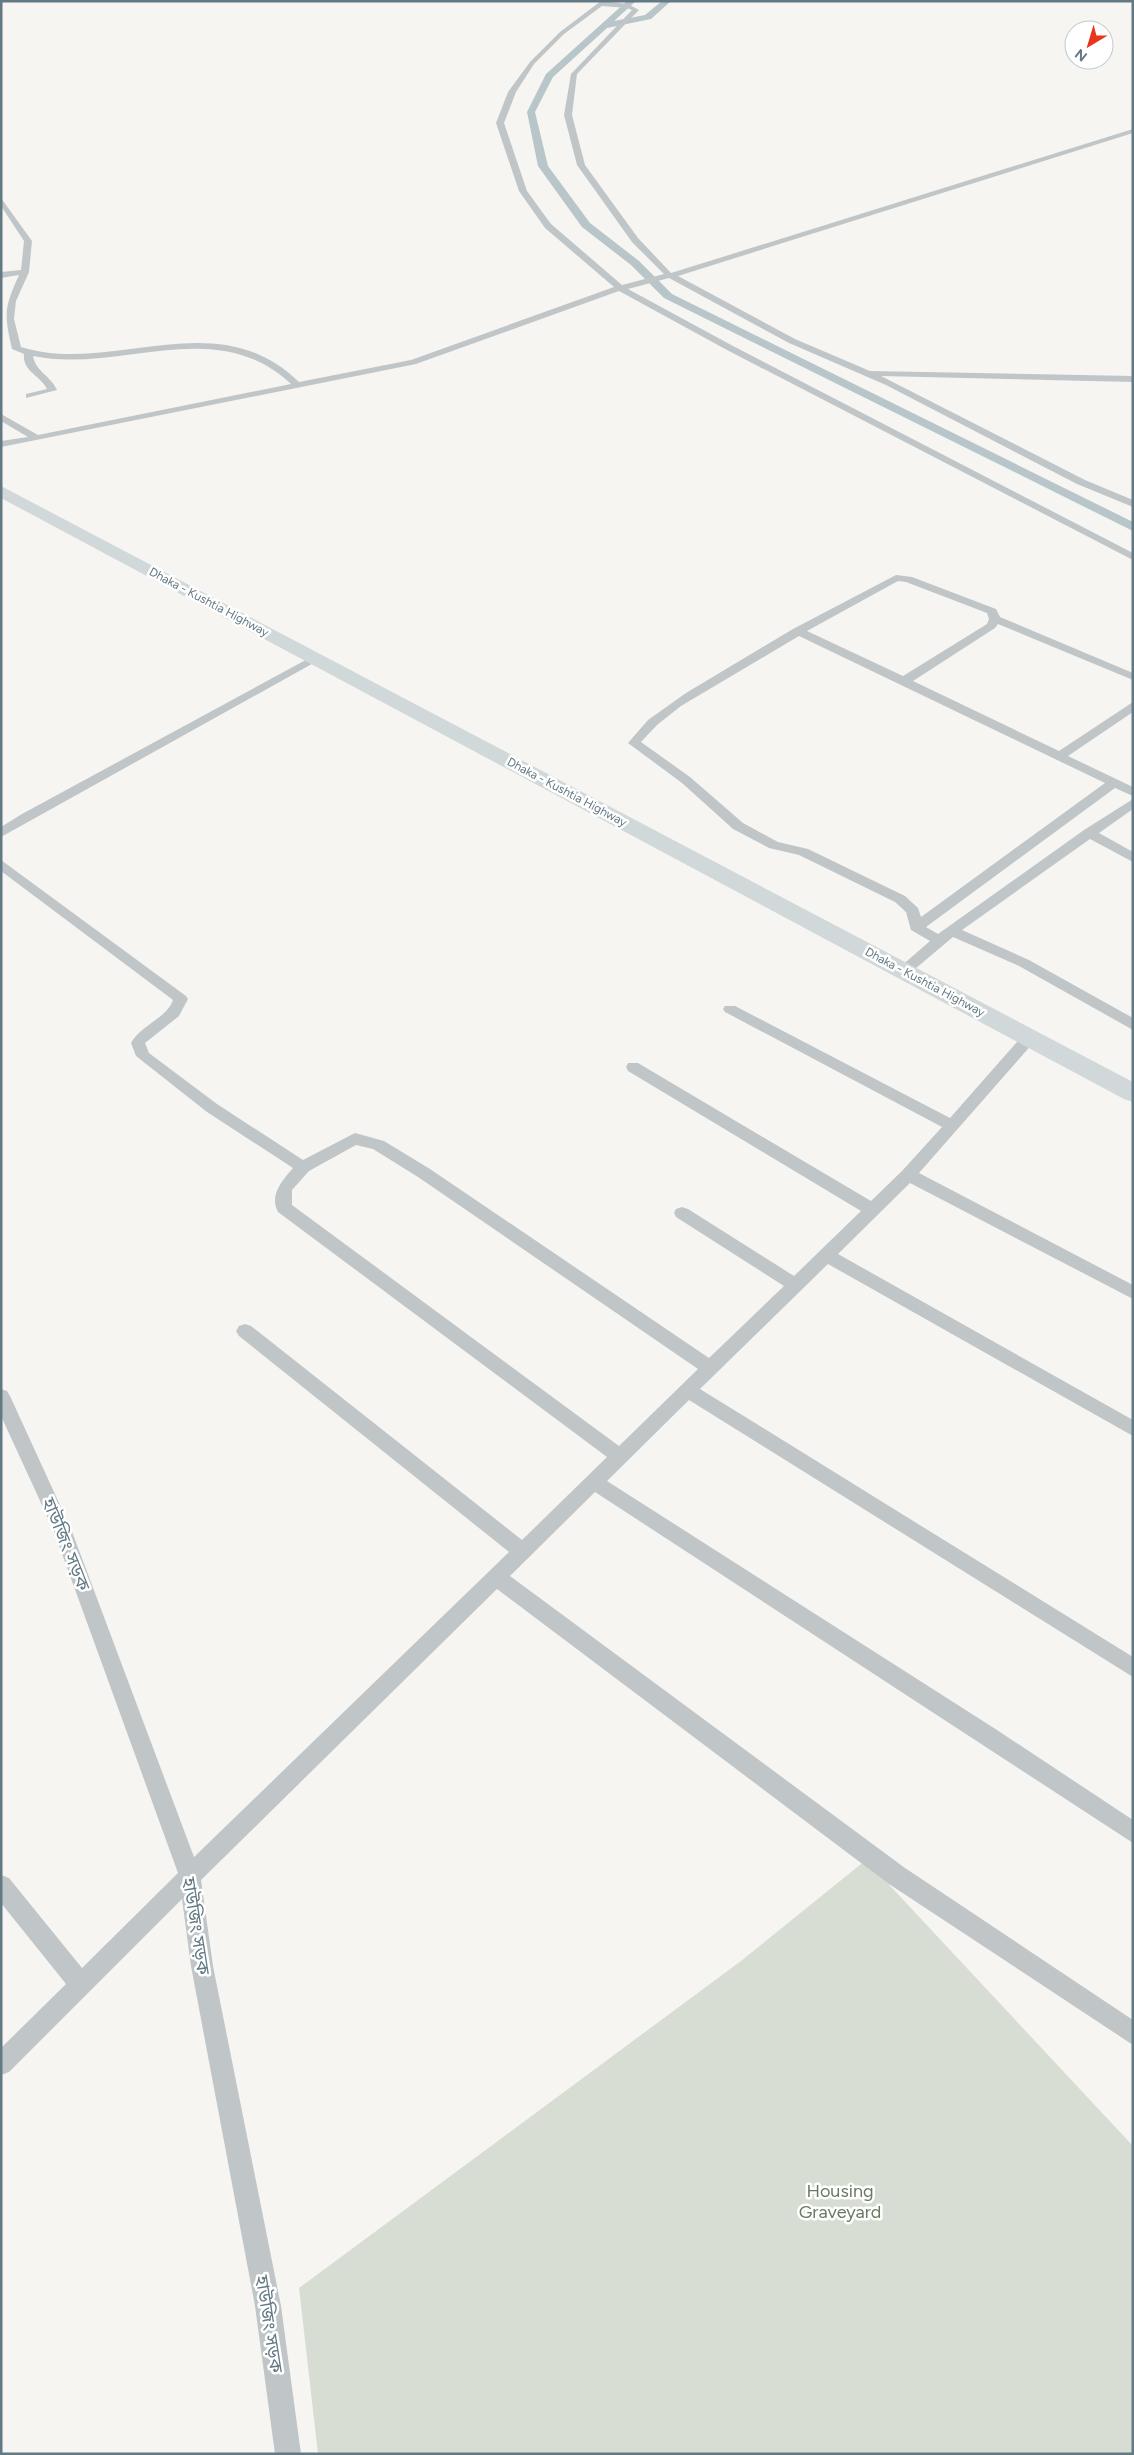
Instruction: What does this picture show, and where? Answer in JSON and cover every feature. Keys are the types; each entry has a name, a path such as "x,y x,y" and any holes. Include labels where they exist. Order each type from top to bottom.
{"main road":[{"name":"Dhaka - Kushtia Highway","path":"1,491 1133,1093"}],"street":[{"path":"1133,504 1081,482 865,373 759,324 669,275 635,240 581,165 568,116 574,74 636,10 628,6 604,2 562,33 532,63 512,92 500,123 523,191 548,226 620,288 730,348 1133,557"},
{"path":"1,444 413,362 620,288 676,274 1133,131"},
{"path":"1,200 28,241 25,272 12,300 10,319 17,349 58,358 144,349 193,347 235,350 263,359 286,373 298,386"},
{"path":"1,275 25,272"},
{"path":"29,353 28,358 35,372 49,384 52,390 29,396"},
{"path":"865,373 1133,379"},
{"path":"1,417 37,438"},
{"path":"939,940 916,927 913,911 900,899 803,852 774,845 738,826 686,780 634,743 643,730 701,689 797,632 896,578 908,579 992,611 996,619 1133,677"},
{"path":"904,681 991,626 996,619"},
{"path":"797,632 904,681 1133,792"},
{"path":"1,833 315,658"},
{"path":"1060,756 1133,706"},
{"path":"916,927 1114,783"},
{"path":"904,972 939,940 954,932 1133,803"},
{"path":"1089,833 1133,858"},
{"path":"1,864 181,999 175,1013 142,1036 138,1044 143,1056 212,1108 303,1167"},
{"path":"954,932 1024,963 1133,1025"},
{"path":"730,1009 951,1125"},
{"path":"1,2064 190,1876 873,1210 908,1175 951,1125 983,1092 1028,1038"},
{"path":"633,1068 873,1210"},
{"path":"620,1456 284,1208 284,1189 303,1167 332,1150 355,1139 378,1144 424,1172 711,1368"},
{"path":"908,1175 1133,1294"},
{"path":"682,1213 796,1285"},
{"path":"826,1255 1133,1429"},
{"path":"245,1331 523,1552"},
{"path":"688,1390 1133,1668"},
{"name":"হাউজিং সড়ক","path":"1,1396 62,1529 190,1876 202,1966 268,2306 288,2454"},
{"path":"594,1482 990,1737 1133,1833"},
{"path":"496,1577 897,1876 1133,2034"},
{"path":"1,1886 81,1985"}],"green space":[{"name":"Housing Graveyard","path":"866,1860 1133,2146 1133,2454 318,2454 299,2288 741,1961"}],"waterway":[{"path":"605,26 632,1"},
{"path":"605,26 648,17 667,1"},
{"path":"605,26 549,76 531,112 543,166 586,225 635,263 668,296 1133,527"}]}
